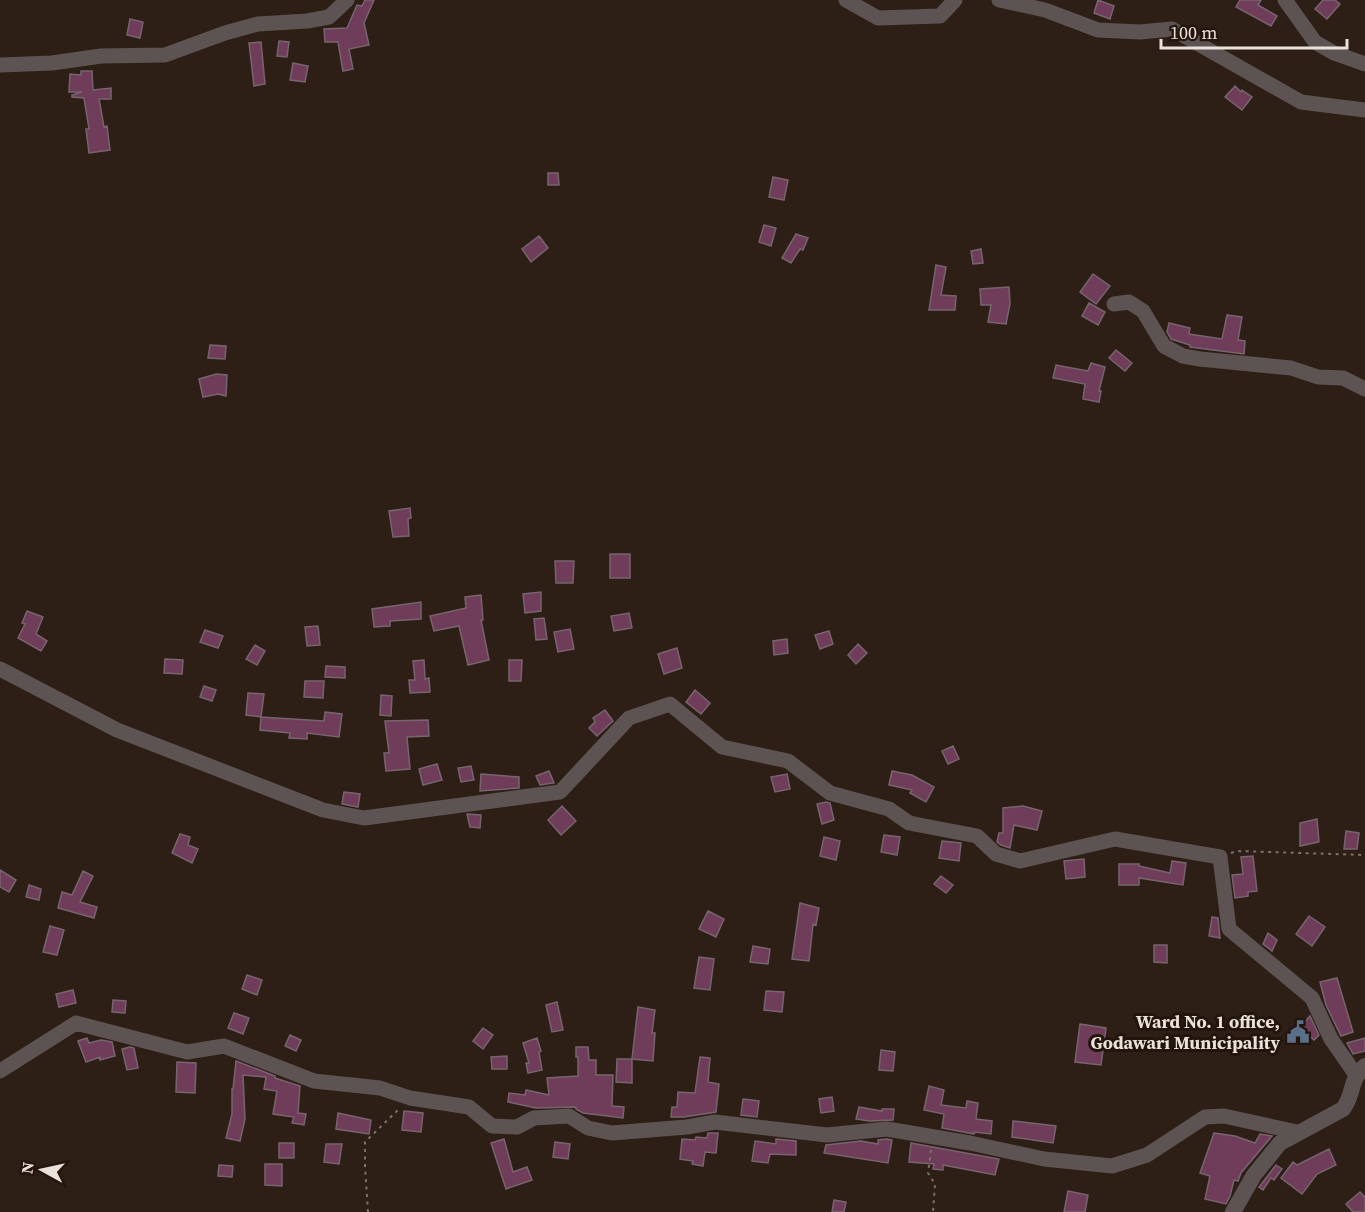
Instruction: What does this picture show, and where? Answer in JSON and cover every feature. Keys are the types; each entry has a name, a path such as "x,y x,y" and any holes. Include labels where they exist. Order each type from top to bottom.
{"street":[{"path":"0,65 52,63 101,56 165,55 225,33 258,24 307,21 329,17 347,0"},
{"path":"846,0 878,18 939,16 955,0"},
{"path":"999,0 1045,10 1098,30 1140,32 1172,29 1301,102 1365,110"},
{"path":"1285,0 1315,42 1334,53 1365,64"},
{"path":"1114,304 1129,302 1143,311 1164,346 1183,356 1291,368 1318,377 1343,378 1365,389"},
{"path":"0,669 117,730 323,810 364,818 560,792 629,718 670,704 722,747 788,761 830,793 889,809 909,823 977,836 996,854 1020,861 1115,839 1220,857 1229,929 1312,998 1331,1039 1360,1071 1351,1084 1349,1101 1343,1109 1280,1143 1254,1175 1233,1212"},
{"path":"0,1071 76,1023 188,1052 224,1046 314,1081 380,1088 410,1098 469,1107 492,1126 517,1127 534,1118 569,1116 588,1128 612,1133 687,1127 715,1122 827,1135 887,1129 970,1143 1044,1159 1112,1166 1147,1155 1205,1118 1224,1116 1297,1132"}],"path":[{"path":"1220,857 1237,851 1365,855"},
{"path":"368,1212 365,1142 410,1098"},
{"path":"933,1138 928,1173 935,1184 933,1212"}],"building":[{"path":"365,0 374,0 364,23 369,45 349,49 353,69 343,71 338,42 325,42 324,29 347,28 357,5 362,6"},
{"path":"1098,0 1114,6 1110,19 1094,13"},
{"path":"1240,0 1261,0 1258,5 1277,16 1271,26 1236,7"},
{"path":"1323,0 1335,0 1340,4 1327,19 1315,9"},
{"path":"130,19 143,22 140,38 127,35"},
{"path":"279,41 289,42 287,57 277,56"},
{"path":"261,42 265,84 254,86 249,43"},
{"path":"293,63 308,66 305,82 290,80"},
{"path":"81,71 92,71 93,90 111,88 111,99 99,99 104,127 107,126 110,150 89,153 86,129 89,129 84,98 72,97 82,92 69,92 70,74 81,75"},
{"path":"1235,86 1252,97 1242,110 1225,97"},
{"path":"548,173 558,173 559,185 548,185"},
{"path":"773,177 788,180 784,200 769,197"},
{"path":"764,225 776,228 771,246 759,242"},
{"path":"796,234 808,238 803,250 800,249 791,263 782,258"},
{"path":"539,236 548,248 531,262 522,249"},
{"path":"981,249 983,263 973,264 971,251"},
{"path":"936,265 946,267 941,295 956,296 955,310 929,310"},
{"path":"1093,274 1110,286 1096,304 1080,292"},
{"path":"1009,287 1010,304 1006,324 988,322 991,305 981,305 980,289"},
{"path":"1089,303 1105,312 1098,325 1082,316"},
{"path":"1227,315 1242,317 1238,340 1245,341 1244,354 1190,347 1190,345 1171,339 1167,332 1169,323 1190,328 1189,334 1222,339"},
{"path":"210,345 226,346 225,359 208,358"},
{"path":"1116,350 1132,363 1125,371 1109,358"},
{"path":"1091,363 1105,367 1099,391 1101,391 1099,402 1083,399 1085,384 1053,378 1056,365 1088,371"},
{"path":"216,374 227,375 226,396 218,394 203,397 199,379"},
{"path":"410,508 409,536 393,537 389,511"},
{"path":"610,554 630,554 630,578 610,578"},
{"path":"555,561 574,561 573,583 556,583"},
{"path":"541,592 541,611 525,613 523,594"},
{"path":"481,595 483,620 481,620 489,660 468,665 459,626 434,631 430,616 466,608 465,597"},
{"path":"421,602 421,619 390,621 390,626 374,627 372,609"},
{"path":"27,611 43,617 36,634 47,641 41,651 18,638 25,624 22,623"},
{"path":"629,613 632,628 614,631 611,616"},
{"path":"544,618 547,639 536,640 534,619"},
{"path":"318,626 320,645 307,646 305,627"},
{"path":"570,629 574,649 558,652 554,632"},
{"path":"205,630 223,636 218,648 200,642"},
{"path":"829,631 833,644 820,649 815,635"},
{"path":"787,639 788,653 774,655 773,641"},
{"path":"858,644 867,653 856,664 848,655"},
{"path":"255,645 265,651 257,665 246,659"},
{"path":"677,648 682,668 664,674 658,654"},
{"path":"165,659 183,660 182,674 164,673"},
{"path":"424,660 425,679 429,678 430,692 410,693 409,680 415,680 413,661"},
{"path":"509,660 522,660 521,681 509,681"},
{"path":"326,666 345,667 345,678 325,677"},
{"path":"305,681 324,681 323,698 304,697"},
{"path":"204,686 216,690 212,701 200,697"},
{"path":"695,690 710,703 701,714 686,702"},
{"path":"248,693 264,694 261,717 246,715"},
{"path":"381,695 392,696 391,716 380,715"},
{"path":"605,710 613,721 597,736 589,728 595,722 593,718"},
{"path":"325,712 342,714 339,737 307,733 307,739 289,738 290,733 260,730 261,717 324,721"},
{"path":"428,720 429,736 407,737 410,769 386,771 384,753 389,753 385,721"},
{"path":"953,746 959,759 948,764 942,751"},
{"path":"437,764 442,780 423,785 419,769"},
{"path":"471,766 474,780 461,782 458,768"},
{"path":"549,771 554,783 540,785 536,776"},
{"path":"892,771 912,775 934,787 926,802 910,793 912,790 889,785"},
{"path":"481,774 519,777 519,788 480,791"},
{"path":"787,774 790,789 775,792 771,777"},
{"path":"344,792 360,794 358,807 342,804"},
{"path":"830,803 834,820 822,824 817,804"},
{"path":"562,806 576,821 561,835 548,820"},
{"path":"1023,806 1042,811 1037,830 1014,825 1010,848 1001,845 997,842 999,833 1003,833 1003,808"},
{"path":"467,814 481,815 480,828 470,827"},
{"path":"1317,819 1319,842 1300,846 1300,823"},
{"path":"1346,831 1359,833 1357,849 1344,849"},
{"path":"180,834 190,837 188,845 198,849 192,863 172,853"},
{"path":"884,835 900,837 897,855 881,852"},
{"path":"824,837 840,841 836,860 820,856"},
{"path":"942,841 961,843 959,861 939,858"},
{"path":"1253,856 1257,891 1248,892 1248,896 1235,898 1232,875 1243,874 1241,857"},
{"path":"1084,859 1085,877 1066,879 1064,861"},
{"path":"1172,861 1186,863 1183,885 1139,878 1139,885 1119,885 1119,864 1139,864 1139,866 1170,873"},
{"path":"0,870 16,880 9,892 0,887"},
{"path":"83,871 93,876 80,902 97,907 94,918 58,908 62,892 72,895"},
{"path":"941,876 953,885 946,893 934,884"},
{"path":"29,885 41,889 39,900 26,897"},
{"path":"800,903 819,908 816,925 813,924 809,961 792,959"},
{"path":"708,911 724,919 716,937 699,929"},
{"path":"1309,916 1325,927 1312,946 1296,934"},
{"path":"1212,917 1218,918 1220,938 1209,936"},
{"path":"50,926 64,930 57,955 43,952"},
{"path":"1268,933 1277,940 1272,951 1263,944"},
{"path":"1154,945 1167,945 1167,963 1154,962"},
{"path":"753,946 770,949 768,964 750,962"},
{"path":"699,957 714,959 710,990 694,988"},
{"path":"247,975 262,980 257,995 242,989"},
{"path":"1337,978 1353,1032 1341,1036 1326,1005 1320,982"},
{"path":"73,990 76,1003 59,1007 56,994"},
{"path":"766,991 784,992 782,1012 764,1010"},
{"path":"113,1000 126,1001 125,1013 112,1012"},
{"path":"557,1002 563,1030 552,1032 546,1005"},
{"path":"638,1007 655,1010 652,1033 655,1033 653,1061 632,1059"},
{"path":"234,1013 249,1018 243,1034 228,1028"},
{"path":"1310,1016 1319,1035 1314,1040 1299,1028"},
{"path":"1080,1024 1106,1028 1101,1065 1075,1062"},
{"path":"483,1028 493,1035 483,1049 473,1041"},
{"path":"290,1035 301,1040 296,1051 285,1046"},
{"path":"87,1038 89,1043 101,1040 112,1042 115,1056 100,1060 100,1057 86,1062 78,1041"},
{"path":"537,1038 541,1051 539,1052 542,1070 528,1073 526,1063 529,1063 523,1043"},
{"path":"1365,1038 1365,1051 1353,1054 1347,1043"},
{"path":"576,1047 588,1047 589,1060 596,1060 596,1075 613,1075 612,1106 624,1107 623,1118 583,1113 576,1107 536,1108 508,1102 509,1093 525,1095 526,1090 549,1095 547,1078 578,1076"},
{"path":"134,1048 138,1068 127,1070 122,1049"},
{"path":"881,1050 895,1052 893,1071 879,1070"},
{"path":"507,1056 507,1069 492,1069 491,1057"},
{"path":"700,1057 710,1058 708,1082 719,1084 716,1112 671,1117 672,1107 677,1107 678,1092 695,1093"},
{"path":"617,1059 632,1059 632,1083 616,1082"},
{"path":"236,1061 300,1086 298,1113 306,1114 304,1125 292,1123 294,1117 273,1114 277,1091 264,1089 266,1077 243,1075 245,1119 240,1141 226,1138 232,1114 232,1089"},
{"path":"177,1062 196,1063 195,1093 176,1092"},
{"path":"929,1086 944,1090 941,1105 966,1108 967,1101 978,1103 976,1119 992,1121 991,1134 974,1132 974,1134 942,1128 944,1114 924,1110"},
{"path":"832,1097 834,1111 821,1113 819,1099"},
{"path":"743,1099 759,1101 757,1117 741,1115"},
{"path":"859,1107 882,1111 882,1109 894,1109 893,1120 856,1119"},
{"path":"404,1111 423,1113 421,1132 402,1130"},
{"path":"338,1113 371,1120 369,1134 336,1129"},
{"path":"1013,1121 1056,1126 1053,1143 1012,1137"},
{"path":"708,1133 718,1133 716,1153 705,1152 703,1166 692,1164 693,1161 680,1159 682,1139 707,1138"},
{"path":"1214,1133 1235,1136 1255,1143 1260,1134 1272,1136 1241,1173 1238,1181 1234,1180 1226,1204 1205,1199 1210,1176 1200,1173"},
{"path":"504,1139 513,1172 527,1167 532,1180 506,1189 491,1143"},
{"path":"776,1139 796,1141 796,1155 770,1154 768,1163 752,1161 755,1141 776,1144"},
{"path":"878,1140 892,1140 888,1163 824,1153 826,1145 861,1141 878,1144"},
{"path":"555,1142 570,1144 568,1159 553,1157"},
{"path":"279,1143 294,1143 294,1158 279,1158"},
{"path":"911,1143 999,1159 995,1175 943,1165 943,1170 933,1169 934,1164 909,1162"},
{"path":"326,1144 342,1144 339,1164 324,1162"},
{"path":"1329,1149 1336,1165 1317,1174 1302,1194 1281,1178 1293,1162 1297,1165"},
{"path":"265,1164 282,1164 282,1186 265,1185"},
{"path":"219,1165 233,1166 232,1177 218,1176"},
{"path":"1276,1165 1282,1169 1274,1180 1271,1178 1263,1190 1259,1187"},
{"path":"1068,1191 1088,1195 1085,1212 1064,1212"},
{"path":"1360,1192 1365,1197 1365,1212 1353,1212 1346,1204"},
{"path":"834,1200 846,1202 844,1212 832,1212"}],"place":[{"name":"Ward No. 1 office, Godawari Municipality","path":"1298,1032"}]}
